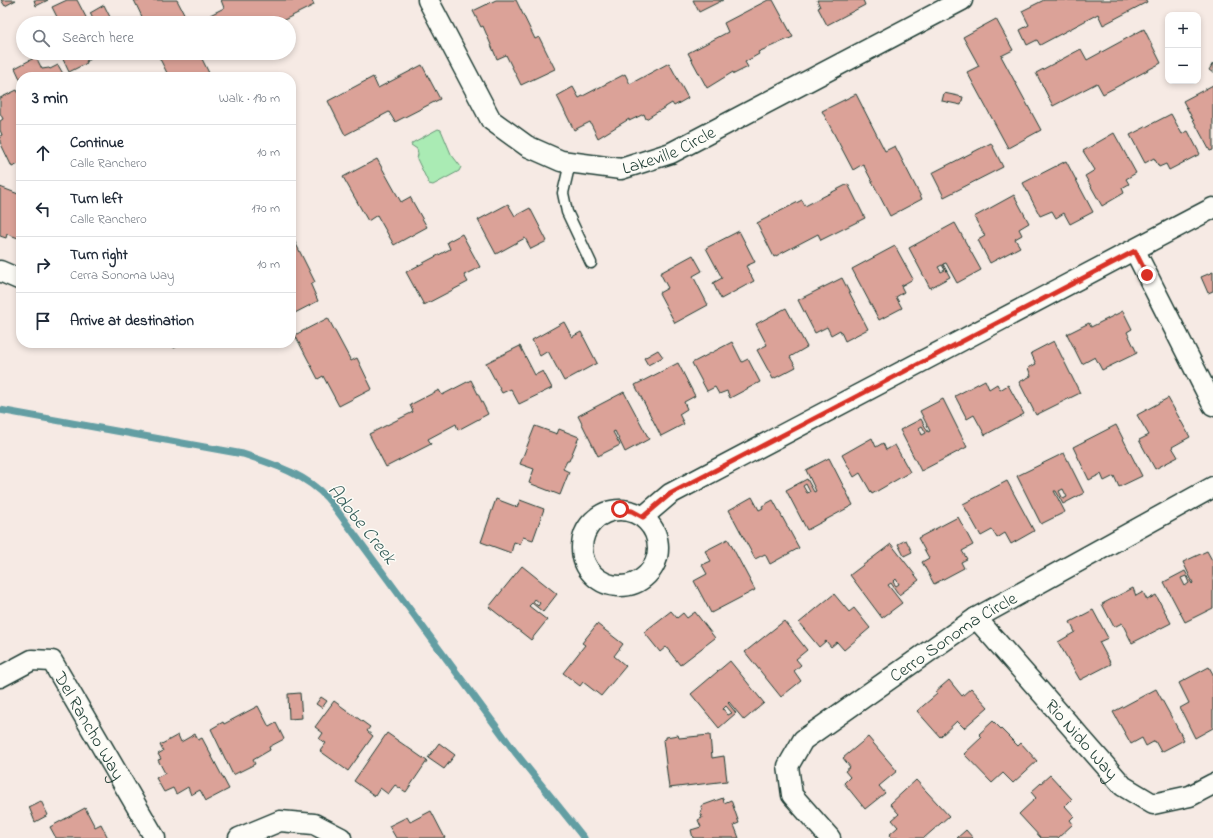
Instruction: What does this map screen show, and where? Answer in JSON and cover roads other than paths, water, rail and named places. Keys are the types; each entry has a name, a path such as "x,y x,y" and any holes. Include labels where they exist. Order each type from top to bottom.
{"street":[{"name":"Lakeville Circle","path":"428,0 491,120 527,146 561,161 621,169 671,153 962,0"},
{"path":"643,517 670,494 1135,251 1213,208"},
{"path":"1135,251 1213,404"},
{"path":"0,271 16,278"},
{"name":"Cerro Sonoma Circle","path":"830,838 792,795 788,766 803,740 976,618 1213,487"},
{"name":"Rio Nido Way","path":"976,618 1123,786 1154,804 1190,796 1213,784"},
{"name":"Del Rancho Way","path":"0,676 32,660 52,661 155,838"},
{"path":"240,838 280,821 314,824 341,838"}],"lane":[{"path":"570,162 563,193 565,206 591,263"}],"waterway":[{"name":"Adobe Creek","path":"0,410 243,454 288,471 309,482 319,490 336,509 515,752 584,838"}]}
